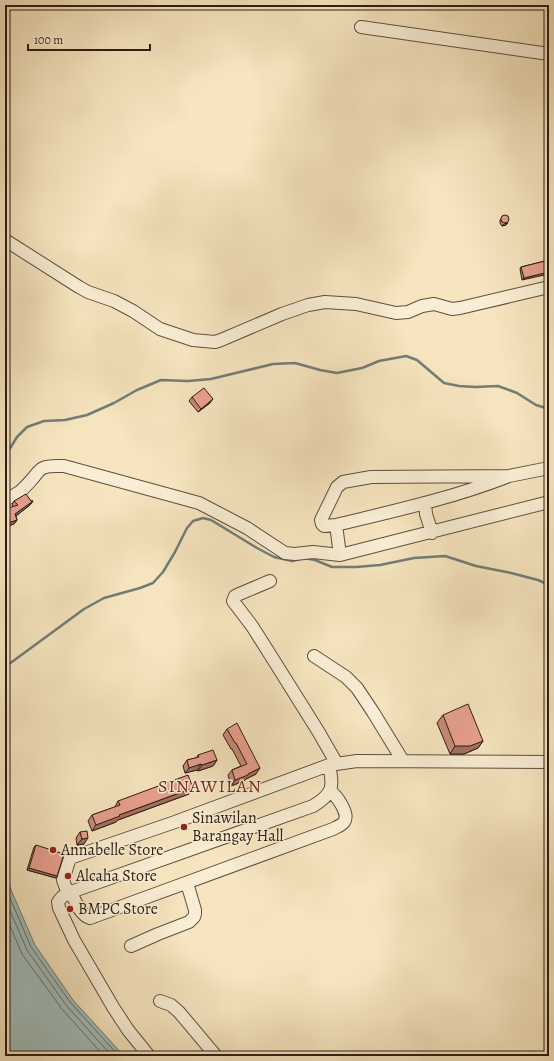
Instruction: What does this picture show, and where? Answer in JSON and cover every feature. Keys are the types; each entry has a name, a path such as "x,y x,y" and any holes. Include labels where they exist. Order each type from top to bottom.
{"street":[{"path":"361,27 549,54"},
{"path":"5,240 78,287 114,301 133,311 160,329 193,340 215,342 282,314 308,305 325,302 356,304 396,313 408,312 422,306 434,304 452,309 460,308 549,287"},
{"path":"5,499 20,492 44,467 64,466 199,503 247,528 285,553 295,554 313,552 340,555 549,502"},
{"path":"509,476 371,477 343,482 337,487 321,520 324,526 336,525 424,503 482,486 509,476 549,468"},
{"path":"424,503 432,532"},
{"path":"336,525 340,555"},
{"path":"149,1056 113,1008 74,940 59,908 59,900 70,893 313,806 320,802 330,791 332,784 333,764 326,743 252,626 233,600 235,596 270,581"},
{"path":"314,656 346,677 357,688 403,761"},
{"path":"330,791 338,798 345,814 346,819 341,825 90,918 83,914 63,880 70,858 175,822 333,764 357,761 549,762"},
{"path":"131,946 189,922 194,917 195,910 187,883"},
{"path":"160,1001 171,1005 179,1012 216,1056"}],"water":[{"path":"5,870 11,890 35,945 73,1000 124,1056 5,1056"}],"building":[{"path":"503,215 507,215 509,219 507,223 503,223 501,221 501,217"},
{"path":"549,260 549,272 524,278 521,267"},
{"path":"204,388 213,399 201,409 192,397"},
{"path":"26,494 31,501 33,501 15,514 17,520 5,524 5,509 18,505 14,501"},
{"path":"468,704 483,741 470,746 455,746 443,715"},
{"path":"237,723 260,768 235,780 232,770 247,764 227,729"},
{"path":"213,750 217,760 189,768 187,760 199,757 198,755"},
{"path":"188,775 193,788 96,825 92,815 120,805 118,801"},
{"path":"87,831 88,838 82,839 80,832"},
{"path":"36,845 64,854 57,876 29,868"}],"waterway":[{"path":"5,454 17,437 27,427 44,421 65,420 87,415 114,403 137,390 161,380 188,381 211,379 273,364 295,363 337,373 362,368 379,361 406,356 417,360 444,383 475,387 498,386 517,393 536,405 549,409"},
{"path":"5,667 84,609 104,598 153,583 163,572 187,528 193,521 203,518 211,520 274,557 292,561 304,558 315,560 332,567 356,567 380,565 414,558 445,556 476,566 538,580 549,585"}],"place":[{"name":"Sinawilan Barangay Hall","path":"184,827"},
{"name":"Annabelle Store","path":"53,850"},
{"name":"Alcaha Store","path":"68,876"},
{"name":"BMPC Store","path":"70,909"}],"district":[{"name":"SINAWILAN","path":"210,786"}]}
